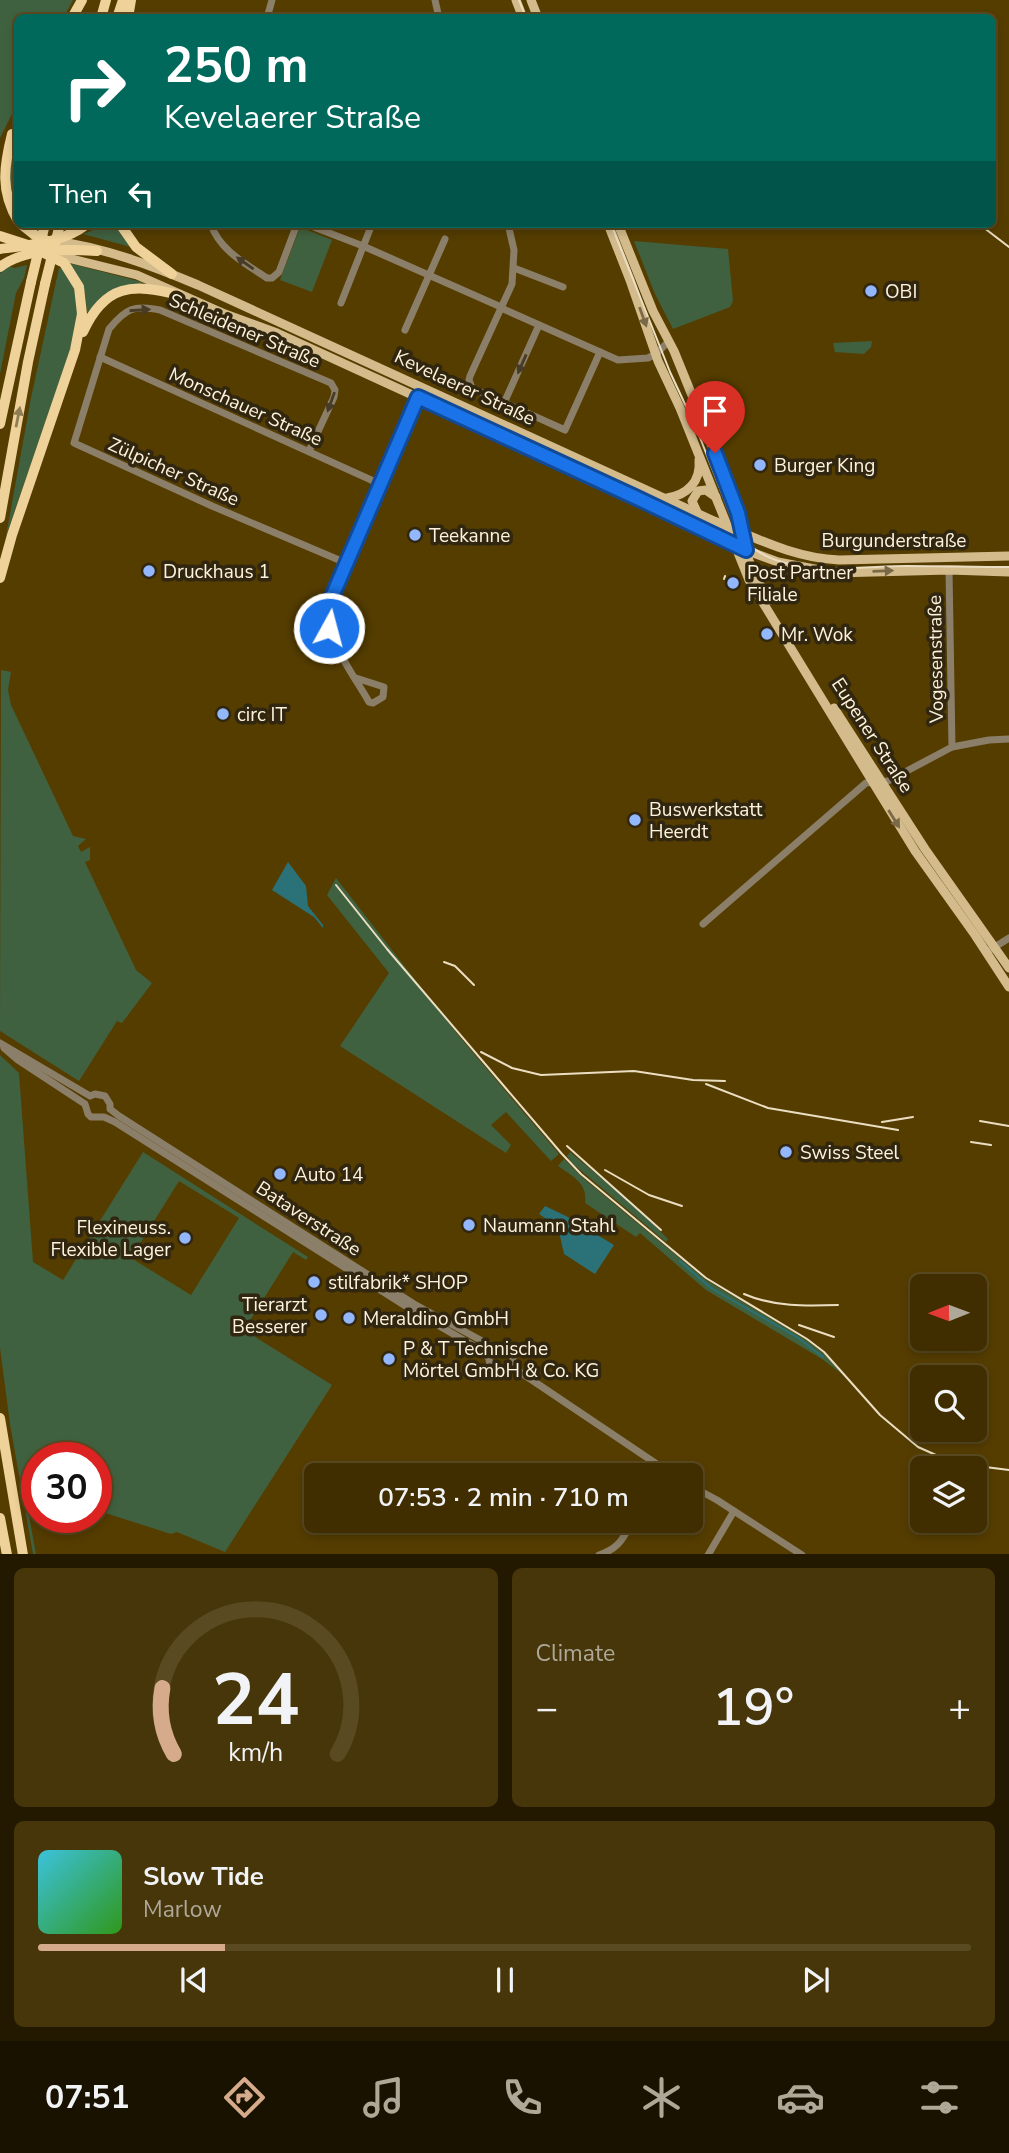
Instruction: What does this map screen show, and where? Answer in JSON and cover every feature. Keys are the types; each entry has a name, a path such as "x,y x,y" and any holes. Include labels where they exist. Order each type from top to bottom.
{"highway":[{"path":"0,153 14,130"},
{"path":"12,134 2,179 6,201 14,214"},
{"path":"26,228 75,258"},
{"path":"0,425 44,228"},
{"path":"0,518 28,362 59,228"},
{"path":"0,250 67,236 80,228"},
{"path":"123,228 136,247 172,274"},
{"path":"0,236 28,245 64,263 79,287 82,314 75,350"},
{"path":"0,267 19,257 65,251 97,251"},
{"path":"0,578 75,350 90,317 100,303 121,290 139,287 178,295"},
{"path":"0,1419 23,1554"},
{"path":"0,1518 7,1554"}],"main road":[{"name":"Eupener Straße","path":"610,228 656,354 734,545 758,595 930,873 979,933"},
{"path":"620,228 653,311 700,415 738,513 743,524 756,539"},
{"name":"Kevelaerer Straße","path":"0,236 78,244 172,274 248,306 742,533"},
{"name":"Kevelaerer Straße","path":"0,250 75,258 137,275 178,295 276,333 418,397 734,545"},
{"path":"665,498 683,493 693,484 699,471 697,450"},
{"path":"698,513 692,501 695,493 706,490 716,498"},
{"name":"Eupener Straße","path":"738,513 746,550 760,585 838,714 979,933"},
{"name":"Burgunderstraße","path":"742,533 788,552 824,559 1009,556"},
{"name":"Burgunderstraße","path":"734,545 778,562 835,573 949,570 1009,572"},
{"path":"760,585 761,568 770,562 778,562"},
{"path":"979,933 1009,968"},
{"path":"991,949 1009,987"}],"street":[{"path":"212,228 224,247 267,278 272,278 279,272 296,228"},
{"path":"316,228 430,275 622,361 644,359 656,354 668,342"},
{"path":"341,303 370,228"},
{"path":"509,228 514,250 512,285 469,380 472,388 565,430 600,352"},
{"path":"405,330 445,239"},
{"path":"514,268 562,287"},
{"name":"Schleidener Straße","path":"100,357 109,328 120,315 131,309 144,307 160,310 331,383 335,390 334,397 309,451"},
{"path":"504,403 539,325"},
{"name":"Monschauer Straße","path":"100,357 380,484"},
{"name":"Zülpicher Straße","path":"100,357 74,443 346,563"},
{"path":"356,678 333,640 328,606 418,397"},
{"name":"Vogesenstraße","path":"949,570 952,747"},
{"path":"872,783 883,782 952,747 1009,739"},
{"name":"Eupener Straße","path":"703,924 859,789 872,783"},
{"path":"991,949 1009,938"},
{"name":"Bataverstraße","path":"0,1044 90,1096 105,1096 110,1109 414,1304 495,1348 503,1346 513,1356 511,1366 503,1371 494,1369 481,1350 415,1312 104,1116 91,1117 85,1104 18,1060 0,1044"},
{"path":"85,1104 90,1096"},
{"path":"104,1116 110,1109"},
{"path":"488,1357 495,1348"},
{"name":"Bataverstraße","path":"511,1366 647,1463"},
{"path":"703,1493 800,1554"},
{"path":"709,1554 734,1511"},
{"path":"614,1554 626,1533"},
{"path":"602,1554 620,1544"}],"green space":[{"path":"0,0 73,0 66,14 14,14 14,110 0,138"},
{"path":"14,152 14,204 9,185"},
{"path":"94,228 119,228 131,247 83,234"},
{"path":"302,228 332,240 312,292 280,280"},
{"path":"634,241 728,249 733,301 730,307 673,329 655,294"},
{"path":"68,263 142,282 89,313 82,285"},
{"path":"27,265 16,293 0,374 0,273 9,266 14,268"},
{"path":"59,268 65,268 75,292 76,333 6,536 31,398"},
{"path":"872,341 871,347 864,354 835,352 833,343"},
{"path":"476,418 501,426 711,524 710,527 474,420"},
{"path":"1,670 11,672 8,690 11,705 73,836 86,839 78,846 81,852 90,847 90,860 85,862 136,970 152,983 122,1023 117,1021 79,1081 0,1031"},
{"path":"336,878 458,1035 559,1154 551,1161 506,1112 491,1125 511,1145 506,1153 340,1046 389,973 327,895"},
{"path":"0,1055 19,1073 33,1262 63,1280 143,1152 308,1257 306,1260 293,1252 244,1330 332,1385 225,1552 177,1532 171,1534 112,1515 112,1442 21,1442 21,1486 0,1348","holes":["179,1181 239,1218 191,1295 131,1258"]},
{"path":"570,1152 638,1209 668,1239 666,1242 572,1163 567,1156"},
{"path":"564,1159 583,1178 706,1280 806,1340 824,1354 842,1374 822,1359 706,1290 640,1233 636,1237 585,1203 581,1185 558,1166"},
{"path":"29,1533 32,1533 36,1554 33,1554"}],"water":[{"path":"288,862 306,886 308,906 323,928 314,917 272,890"},
{"path":"545,1206 614,1245 595,1274 564,1254 558,1227 539,1214"}],"waterway":[{"path":"680,1261 711,1288 797,1337 823,1357"}],"tram line":[{"path":"519,0 524,14"},
{"path":"613,228 734,524 747,543 765,555 787,563 811,567 1009,567"},
{"path":"444,962 455,966 474,985"}],"railway":[{"path":"984,228 1009,247"},
{"path":"336,885 387,949 581,1174 706,1278 824,1352 880,1415 918,1447 954,1463 1009,1470"},
{"path":"481,1052 512,1068 541,1075 634,1071 693,1080 725,1081"},
{"path":"706,1084 768,1108 898,1130"},
{"path":"882,1122 913,1117"},
{"path":"980,1121 1009,1126"},
{"path":"971,1142 991,1145"},
{"path":"567,1146 661,1230"},
{"path":"605,1170 649,1195 682,1206"},
{"path":"744,1294 778,1303 838,1305"},
{"path":"799,1325 834,1337"}],"place":[{"name":"OBI","path":"871,291"},
{"name":"Burger King","path":"760,465"},
{"name":"Teekanne","path":"415,535"},
{"name":"Druckhaus 1","path":"149,571"},
{"name":"Post Partner Filiale","path":"733,583"},
{"name":"Mr. Wok","path":"767,634"},
{"name":"circ IT","path":"223,714"},
{"name":"Buswerkstatt Heerdt","path":"635,820"},
{"name":"Swiss Steel","path":"786,1152"},
{"name":"Auto 14","path":"280,1174"},
{"name":"Naumann Stahl","path":"469,1225"},
{"name":"Flexineuss. Flexible Lager","path":"185,1238"},
{"name":"stilfabrik* SHOP","path":"314,1282"},
{"name":"Tierarzt Besserer","path":"321,1315"},
{"name":"Meraldino GmbH","path":"349,1318"},
{"name":"P & T Technische Mörtel GmbH & Co. KG","path":"389,1359"}],"route":[{"path":"329,628 328,606 418,397 746,550 738,513 715,453"}]}
